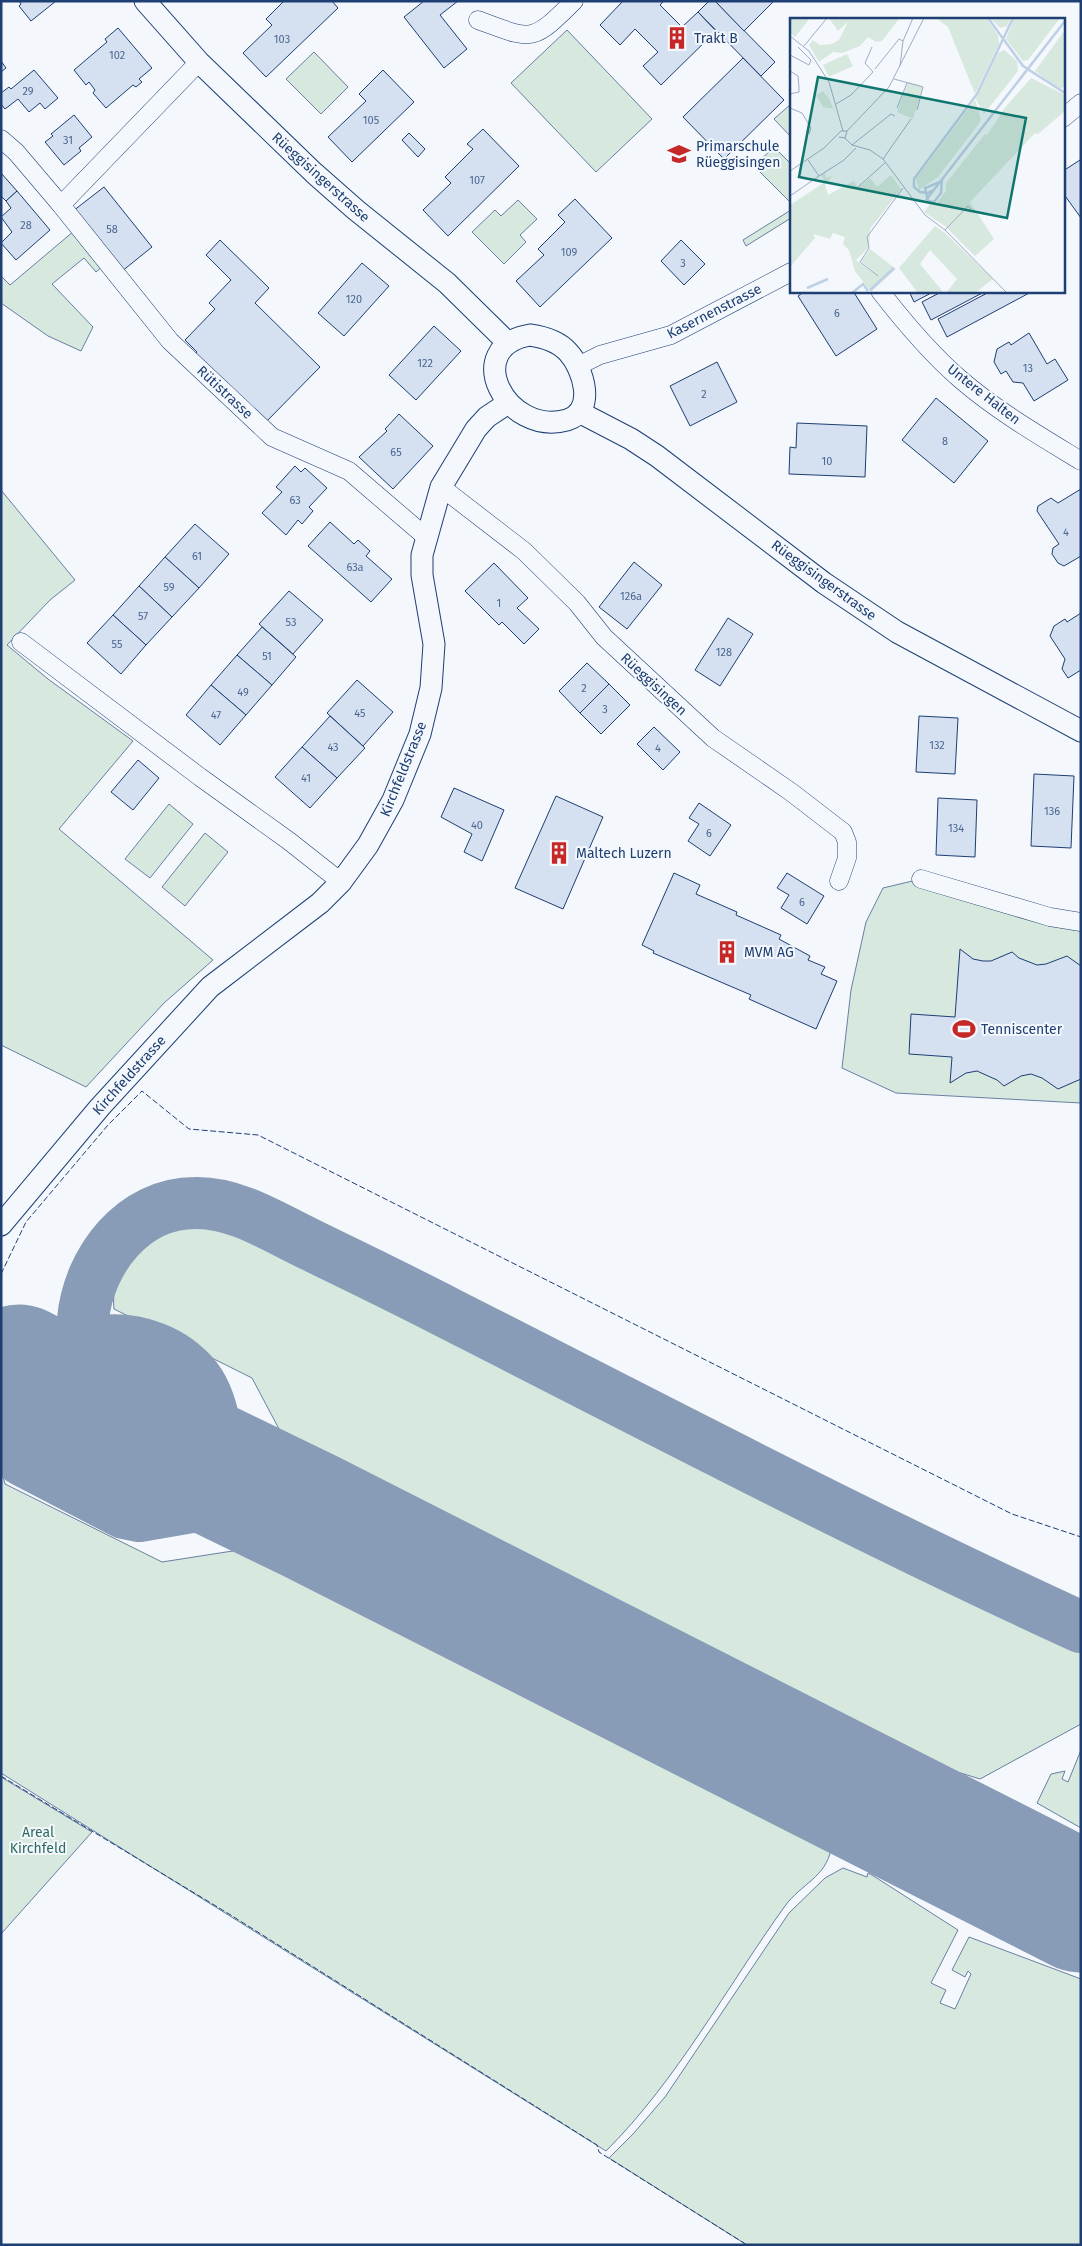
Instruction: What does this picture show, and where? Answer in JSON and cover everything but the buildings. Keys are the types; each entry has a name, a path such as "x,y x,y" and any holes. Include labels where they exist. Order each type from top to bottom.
{"street":[{"name":"Rüeggisingerstrasse","path":"145,1 199,62 314,173 356,210 447,282 507,342"},
{"path":"478,20 521,36 537,34 574,1"},
{"path":"61,204 199,62"},
{"path":"1064,117 1081,103"},
{"name":"Rütistrasse","path":"1,139 16,152 61,204 170,341 272,437 349,471 426,537"},
{"name":"Kasernenstrasse","path":"578,366 600,355 671,335 790,273"},
{"name":"Untere Halten","path":"881,292 907,325 960,379 1027,428 1081,461"},
{"path":"530,335 547,338 567,351 578,366 585,388 579,412 571,418 562,421 538,421 524,416 508,403 500,389 495,372 499,352 507,342 530,335"},
{"name":"Kirchfeldstrasse","path":"1,1225 100,1107 210,988 320,902 340,882 368,845 393,800 420,734 432,688 434,644 422,575 426,537 441,487 476,429 487,417 508,403"},
{"name":"Rüeggisingerstrasse","path":"579,412 631,439 657,456 824,583 897,632 1081,730"},
{"name":"Rüeggisingen","path":"441,487 524,551 577,603 604,637 713,738 782,786 843,832 847,842 847,858 839,881"},
{"path":"21,642 200,777 289,841 340,882"},
{"path":"921,879 1050,917 1081,922"}],"green space":[{"path":"567,30 652,119 596,172 511,83"},
{"path":"314,52 348,87 321,114 286,79"},
{"path":"790,105 790,136 774,119"},
{"path":"774,147 790,163 790,202 754,166"},
{"path":"518,200 537,219 520,235 526,242 504,264 472,232 495,210 501,216"},
{"path":"790,211 790,219 746,246 743,240"},
{"path":"74,231 103,266 96,272 84,258 52,284 93,327 81,351 48,336 1,303 1,276 10,285"},
{"path":"1,490 75,580 50,600 7,645 48,679 133,741 59,829 213,960 164,1003 86,1087 1,1045"},
{"path":"169,804 193,824 150,878 125,859"},
{"path":"205,833 228,852 185,906 162,887"},
{"name":"Tenniscenter","path":"921,879 1081,922 1081,1103 896,1093 842,1068 851,990 866,922 883,888"},
{"path":"207,1218 226,1221 250,1232 1050,1634 1081,1646 1081,1724 980,1779 909,1757 288,1446 252,1378 114,1309 114,1289 119,1272 139,1244 153,1233 170,1225 188,1220"},
{"path":"1,1469 5,1484 162,1562 239,1550 831,1849 828,1859 818,1874 791,1898 679,2063 632,2123 606,2151 1,1773"},
{"path":"1081,1750 1081,1828 1037,1803 1051,1774 1065,1771 1062,1779 1068,1782"},
{"name":"Areal Kirchfeld","path":"1,1777 92,1832 1,1934"},
{"path":"843,1868 867,1877 868,1873 872,1875 958,1930 931,1983 946,1990 940,2003 955,2009 971,1974 968,1971 965,1977 952,1970 969,1937 1081,1979 1081,2245 747,2245 609,2158 665,2097 789,1913 825,1878"}],"taxiway":[{"path":"151,1439 112,1401 93,1372 86,1356 83,1339 83,1319 87,1297 94,1276 105,1256 118,1239 134,1224 152,1213 173,1206 195,1203 225,1207 255,1217 417,1297 843,1514 1081,1627"},
{"path":"243,1484 233,1474 226,1462 210,1405 196,1378 177,1360 154,1348 129,1341 103,1341 77,1346 55,1358 36,1375 19,1407 15,1422 14,1438 15,1446 22,1460 124,1513 139,1516 250,1497 275,1499"}],"runway":[{"path":"19,1370 151,1439 310,1516 1081,1907"}],"fence":[{"path":"1,1274 26,1222 108,1125 142,1091 189,1129 258,1135 1012,1514 1081,1537"},
{"path":"1,1776 229,1914 597,2145 599,2152 747,2245"}],"place":[{"name":"Trakt B","path":"677,38"},
{"name":"Primarschule Rüeggisingen","path":"679,154"},
{"name":"Maltech Luzern","path":"559,853"},
{"name":"MVM AG","path":"727,952"},
{"name":"Tenniscenter","path":"964,1029"}]}
